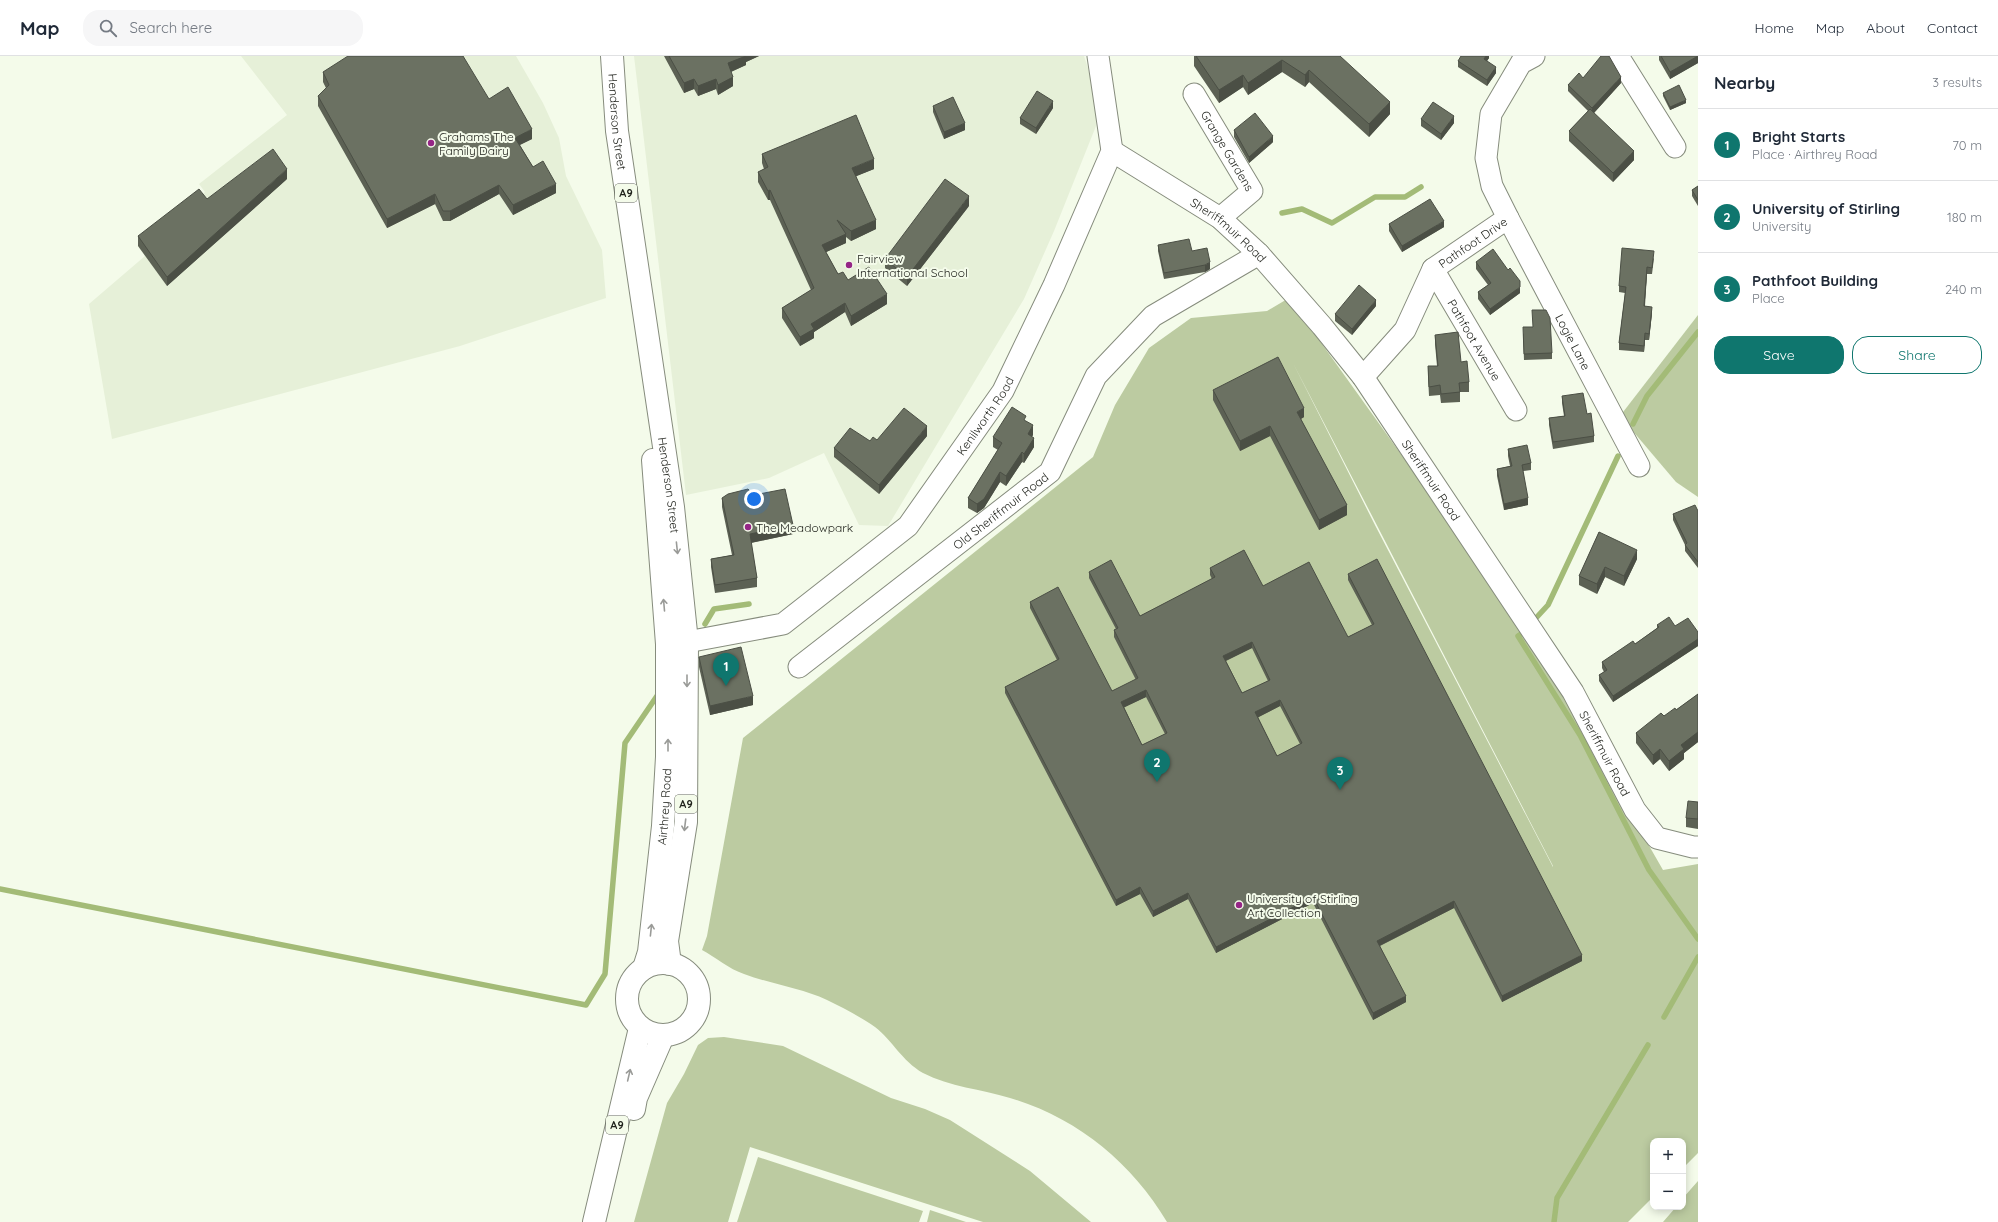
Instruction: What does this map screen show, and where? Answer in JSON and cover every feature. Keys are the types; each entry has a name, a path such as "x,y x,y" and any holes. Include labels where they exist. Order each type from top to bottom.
{"main road":[{"name":"Henderson Street","path":"612,56 616,131 646,329 657,524 677,643"},
{"name":"Airthrey Road","path":"670,964 667,941 686,822 677,643"},
{"name":"Airthrey Road","path":"644,968 649,952 664,826 677,643"},
{"path":"640,1028 651,1034 663,1036 677,1033 690,1023 698,1009 699,994 695,982 686,971 670,964 655,964 644,968"},
{"name":"A9","path":"594,1222 640,1028 629,1013 626,999 630,983 637,973 644,968"},
{"name":"A9","path":"608,1222 636,1098 663,1036"}],"street":[{"path":"1098,56 1112,151"},
{"name":"Pathfoot Drive","path":"1363,377 1405,330 1432,269 1508,218 1492,186 1486,158 1491,114 1521,63 1534,56"},
{"path":"1618,56 1675,147"},
{"name":"Grange Gardens","path":"1194,94 1252,191 1220,218"},
{"name":"Sheriffmuir Road","path":"1112,151 1220,218 1259,254 1322,326 1363,377 1573,692 1635,810 1657,838 1692,847 1698,846"},
{"name":"Kenilworth Road","path":"677,643 783,624 908,526 1003,391 1054,285 1112,151"},
{"name":"Logie Lane","path":"1508,218 1639,466"},
{"name":"Old Sheriffmuir Road","path":"799,666 1050,472 1096,376 1153,316 1259,254"},
{"name":"Pathfoot Avenue","path":"1432,269 1516,410"}],"shaded area":[{"path":"241,56 516,56 543,103 559,138 566,176 602,250 606,298 460,346 112,439 89,304 145,256 138,246 205,192 199,184 287,115"},
{"name":"Fairview International School","path":"634,56 1084,56 1096,107 1096,126 1054,231 1024,299 888,526 859,525 824,453 769,478 686,495"}],"green space":[{"path":"1289,298 1517,616 1663,870 1698,864 1698,1153 1686,1165 1686,1138 1650,1138 1650,1200 1628,1222 1167,1222 1153,1200 1137,1180 1119,1162 1080,1130 1058,1117 1010,1098 955,1085 933,1078 909,1063 875,1027 852,1013 817,996 738,972 702,950 707,936 743,738 1093,457 1115,405 1149,348 1191,318 1267,311","holes":["1293,363 1553,866 1376,527"]},
{"path":"1698,315 1698,497 1676,482 1620,416"},
{"path":"724,1037 783,1046 891,1098 925,1109 950,1120 1030,1171 1091,1222 983,1222 750,1147 728,1222 634,1222 667,1103 684,1074 698,1045 708,1038"},
{"path":"758,1157 923,1211 919,1222 737,1222"},
{"path":"1698,1181 1698,1222 1663,1222 1673,1210 1686,1210 1686,1195"},
{"path":"930,1210 966,1222 927,1222"}],"building":[{"name":"Grahams The Family Dairy","path":"348,56 463,56 489,99 508,87 532,129 515,138 533,167 543,161 556,184 513,205 499,185 450,211 443,211 435,194 387,219 318,96 329,85 323,72"},
{"path":"669,56 746,56 728,63 733,77 718,85 716,79 698,86 694,79 684,83"},
{"path":"1196,56 1340,56 1390,102 1369,124 1309,70 1305,75 1282,60 1248,83 1243,75 1219,90"},
{"path":"1461,56 1486,56 1484,59 1496,67 1487,80 1458,61"},
{"path":"1601,56 1609,56 1621,77 1592,108 1568,85 1579,73 1583,78"},
{"path":"1661,56 1698,56 1670,72"},
{"path":"1679,85 1686,100 1670,107 1663,93"},
{"path":"1037,91 1053,101 1036,128 1020,118"},
{"path":"953,97 965,123 944,132 933,106"},
{"path":"1433,102 1454,116 1441,134 1421,119"},
{"path":"1590,109 1634,151 1613,173 1569,131"},
{"path":"1255,113 1273,136 1249,157 1234,130"},
{"path":"856,115 874,159 852,168 876,220 851,231 837,220 846,234 822,245 838,274 843,272 848,280 869,267 887,294 851,316 845,303 811,324 814,329 800,337 782,308 814,288 770,190 768,191 758,172 768,167 762,154"},
{"path":"273,149 287,169 167,277 138,236 199,189 207,199"},
{"path":"945,179 969,196 907,277 885,259"},
{"path":"1698,186 1698,200 1692,190"},
{"path":"1430,199 1444,221 1402,246 1389,224"},
{"path":"1189,239 1192,251 1207,248 1210,262 1205,265 1164,273 1158,245"},
{"path":"1622,248 1654,251 1652,268 1647,267 1644,306 1652,307 1649,334 1645,333 1644,346 1619,343 1626,287 1619,286"},
{"path":"1493,249 1508,270 1510,268 1520,281 1520,287 1490,309 1478,292 1491,283 1476,262"},
{"path":"1359,285 1376,300 1352,329 1335,314"},
{"path":"1532,310 1546,310 1550,318 1552,353 1524,354 1523,327 1533,327"},
{"path":"1458,332 1461,362 1467,361 1469,382 1459,383 1460,392 1441,394 1440,385 1429,387 1428,366 1438,366 1435,335"},
{"path":"1278,357 1304,408 1297,412 1347,505 1319,520 1270,426 1240,441 1213,390"},
{"path":"1583,393 1587,414 1591,413 1594,436 1553,442 1549,418 1565,416 1562,396"},
{"path":"1012,407 1026,416 1024,420 1033,425 1028,434 1034,438 1024,454 1022,452 1006,476 1000,472 984,499 977,504 968,498 1002,443 993,437"},
{"path":"904,408 927,426 879,485 834,448 850,428 870,441 873,437 877,440"},
{"path":"1527,445 1531,463 1522,465 1528,498 1504,504 1497,469 1512,466 1508,449"},
{"path":"748,489 754,495 785,489 793,525 750,534 757,578 715,585 711,559 734,555 722,498 728,494"},
{"path":"1695,505 1698,511 1698,562 1685,545 1687,543 1673,514"},
{"path":"1599,532 1637,550 1624,576 1605,567 1597,584 1579,576"},
{"path":"1244,550 1263,586 1309,562 1348,637 1374,624 1348,574 1377,559 1582,955 1502,996 1454,901 1377,941 1406,996 1373,1013 1313,897 1216,947 1188,893 1153,911 1140,887 1116,900 1005,687 1059,659 1030,602 1058,587 1112,691 1138,678 1114,630 1118,628 1089,572 1111,560 1140,616 1215,577 1210,568","holes":["1252,642 1270,680 1242,693 1223,656","1146,690 1167,733 1142,745 1121,702","1280,700 1302,743 1277,756 1255,712"]},
{"path":"1669,617 1675,626 1688,618 1698,632 1698,639 1613,696 1599,675 1607,670 1602,662 1633,641 1635,644 1659,627 1657,625"},
{"path":"741,647 753,696 710,706 699,657"},
{"path":"1698,694 1698,732 1681,745 1684,749 1669,761 1660,749 1653,755 1636,733 1661,713 1664,716 1675,708 1676,710"},
{"path":"1688,801 1698,802 1698,819 1686,818"}],"waterway":[{"path":"1282,213 1302,209 1332,223 1375,197 1405,197 1421,187"},
{"path":"1633,424 1647,396 1698,332"},
{"path":"1536,618 1548,605 1618,456"},
{"path":"705,624 714,609 749,604"},
{"path":"1521,634 1518,636 1580,735 1649,870 1698,939"},
{"path":"0,889 586,1005 605,974 625,743 659,693"},
{"path":"1664,1017 1698,957"},
{"path":"1554,1222 1557,1198 1648,1045"}],"place":[{"name":"Grahams The Family Dairy","path":"431,143"},
{"name":"Fairview International School","path":"849,265"},
{"name":"The Meadowpark","path":"748,527"},
{"name":"Bright Starts","path":"726,686"},
{"name":"University of Stirling","path":"1157,782"},
{"name":"Pathfoot Building","path":"1340,790"},
{"name":"University of Stirling Art Collection","path":"1239,905"}]}
